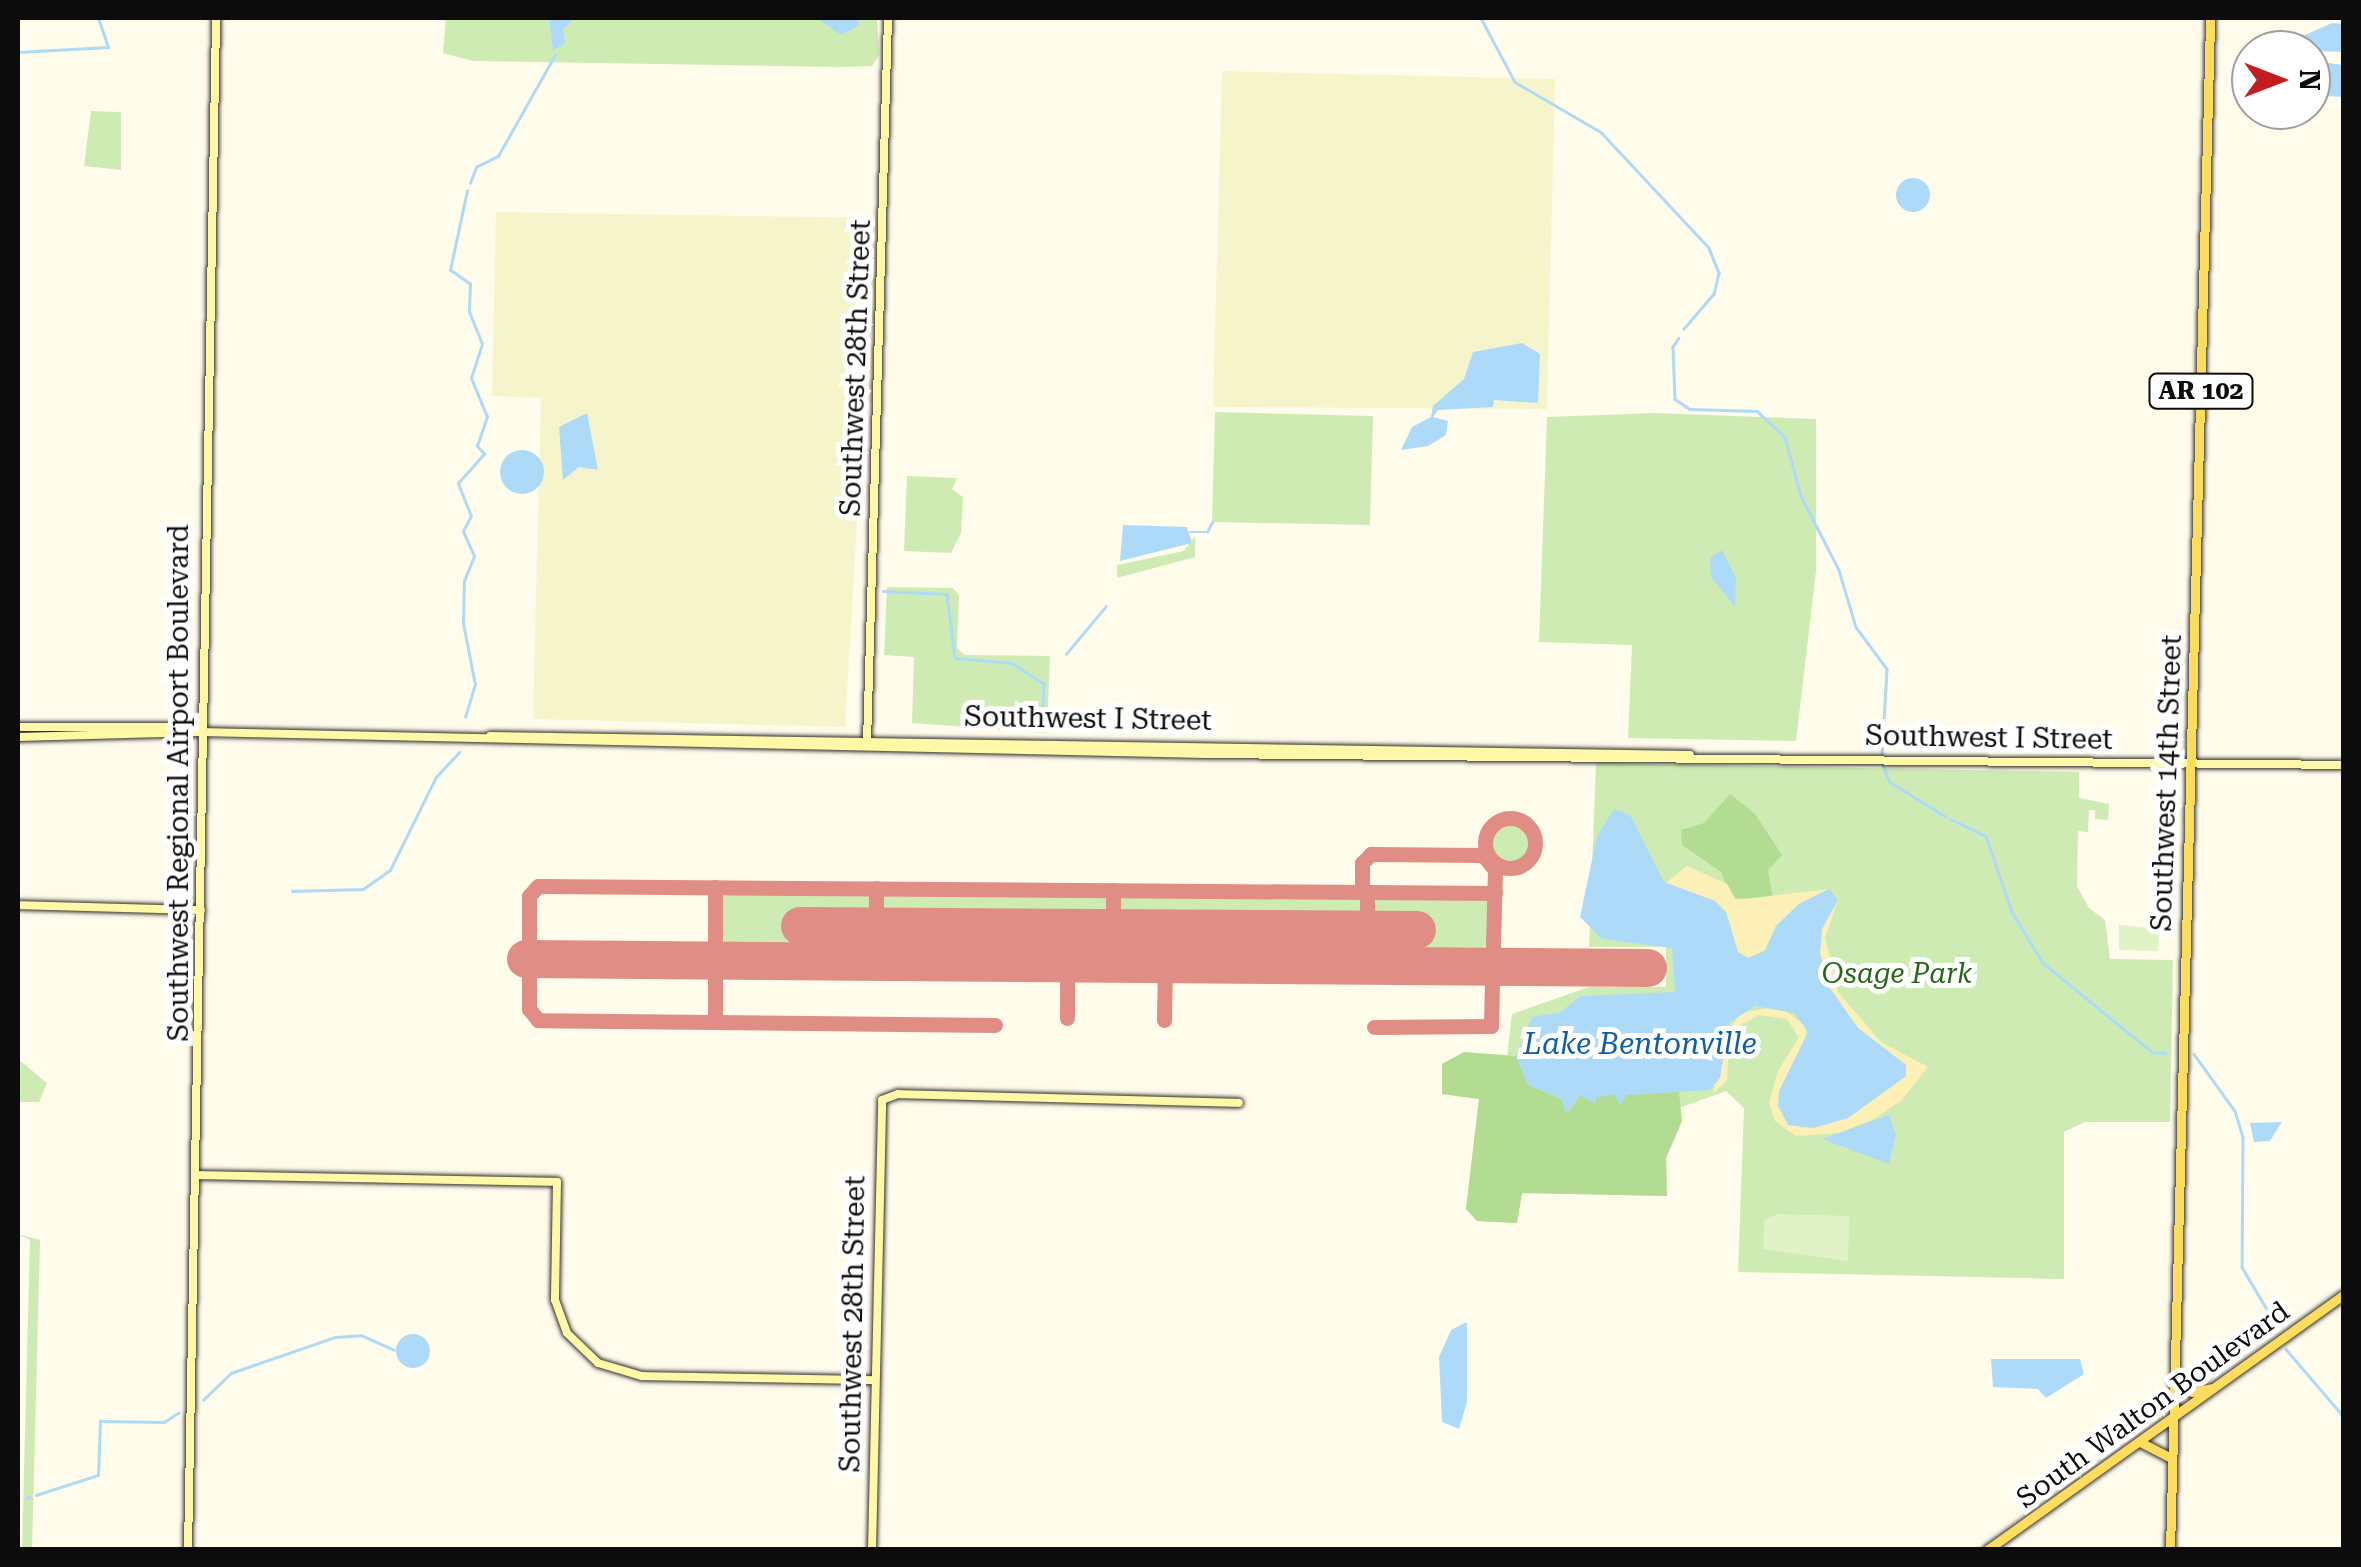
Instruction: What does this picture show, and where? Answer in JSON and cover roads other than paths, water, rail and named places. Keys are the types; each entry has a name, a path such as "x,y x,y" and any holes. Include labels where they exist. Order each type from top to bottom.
{"main road":[{"name":"Southwest Regional Airport Boulevard","path":"188,1550 198,1175 199,732 216,18"},
{"name":"Southwest 28th Street","path":"867,743 888,18"},
{"name":"Southwest 14th Street","path":"2170,1550 2210,18"},
{"name":"Southwest I Street","path":"18,728 186,726 199,732"},
{"name":"Southwest I Street","path":"18,737 199,732 480,737 515,743 1672,750 1694,756 2344,765"},
{"path":"18,906 201,910"},
{"name":"Southwest 28th Street","path":"872,1550 882,1100 898,1094 1239,1103"},
{"path":"198,1175 556,1182 558,1310 575,1344 598,1363 642,1376 875,1380"},
{"name":"South Walton Boulevard","path":"1987,1550 2344,1294"},
{"path":"2173,1380 2192,1392 2217,1386"},
{"path":"2140,1442 2172,1458"}],"water":[{"path":"549,18 575,18 563,29 565,43 553,51"},
{"path":"817,18 858,18 859,25 841,35"},
{"path":"2332,23 2343,24 2343,52 2331,51 2331,30 2316,30"},
{"path":"2331,63 2343,65 2343,97 2331,96"},
{"path":"1913,178 1925,183 1930,195 1925,207 1913,212 1901,207 1896,195 1901,183"},
{"path":"1522,343 1540,354 1538,403 1494,400 1493,407 1438,410 1433,417 1448,421 1446,435 1428,446 1401,450 1412,427 1431,417 1433,406 1464,379 1473,352"},
{"path":"587,413 598,470 579,467 563,480 559,427"},
{"path":"522,450 537,457 544,472 537,487 522,494 507,487 500,472 507,457"},
{"path":"1123,525 1187,527 1192,543 1120,561"},
{"path":"1722,550 1736,578 1735,607 1711,577 1710,558"},
{"name":"Lake Bentonville","path":"1614,809 1630,815 1664,882 1715,901 1726,912 1738,952 1748,958 1765,951 1776,926 1799,904 1829,889 1838,900 1822,929 1820,953 1829,987 1858,1028 1906,1065 1906,1076 1848,1118 1814,1128 1788,1125 1778,1106 1779,1091 1808,1032 1794,1013 1755,1006 1729,1023 1720,1078 1710,1090 1627,1095 1620,1105 1615,1095 1597,1097 1595,1104 1580,1095 1565,1114 1562,1099 1528,1085 1516,1056 1532,1017 1561,1012 1580,996 1675,992 1672,948 1602,939 1580,917 1597,836"},
{"path":"1889,1115 1896,1135 1889,1164 1822,1139"},
{"path":"2282,1122 2270,1141 2254,1142 2250,1123"},
{"path":"1467,1322 1467,1402 1459,1429 1442,1422 1439,1357 1451,1330"},
{"path":"413,1334 425,1339 430,1351 425,1363 413,1368 401,1363 396,1351 401,1339"},
{"path":"1991,1359 2080,1359 2084,1374 2046,1398 2038,1389 1993,1387"}],"waterway":[{"path":"18,52 108,47 98,18"},
{"path":"1481,18 1515,82 1601,132 1709,248 1719,273 1714,294 1684,329"},
{"path":"470,183 476,167 498,156 555,55"},
{"path":"465,717 475,685 463,623 464,581 474,556 463,531 471,516 458,483 484,454 477,446 487,417 471,378 482,344 469,311 470,284 450,270 467,191"},
{"path":"1679,338 1673,347 1675,399 1690,409 1757,411 1785,437 1801,496 1839,570 1856,627 1887,669 1882,757"},
{"path":"1190,532 1207,532 1212,522"},
{"path":"883,591 947,594 955,658 1012,663 1044,684 1042,725"},
{"path":"1066,654 1106,606"},
{"path":"292,891 363,889 390,870 436,777 459,752"},
{"path":"1883,765 1890,782 1945,816"},
{"path":"1951,819 1986,836 2012,912 2043,963 2152,1052 2165,1053"},
{"path":"2194,1054 2235,1111 2243,1137 2242,1267 2278,1328"},
{"path":"203,1400 231,1373 335,1337 361,1335 394,1350"},
{"path":"2286,1349 2344,1417"},
{"path":"36,1495 98,1475 100,1421 164,1422 178,1413"}],"park label":[{"name":"Osage Park","path":"1897,974"}]}
